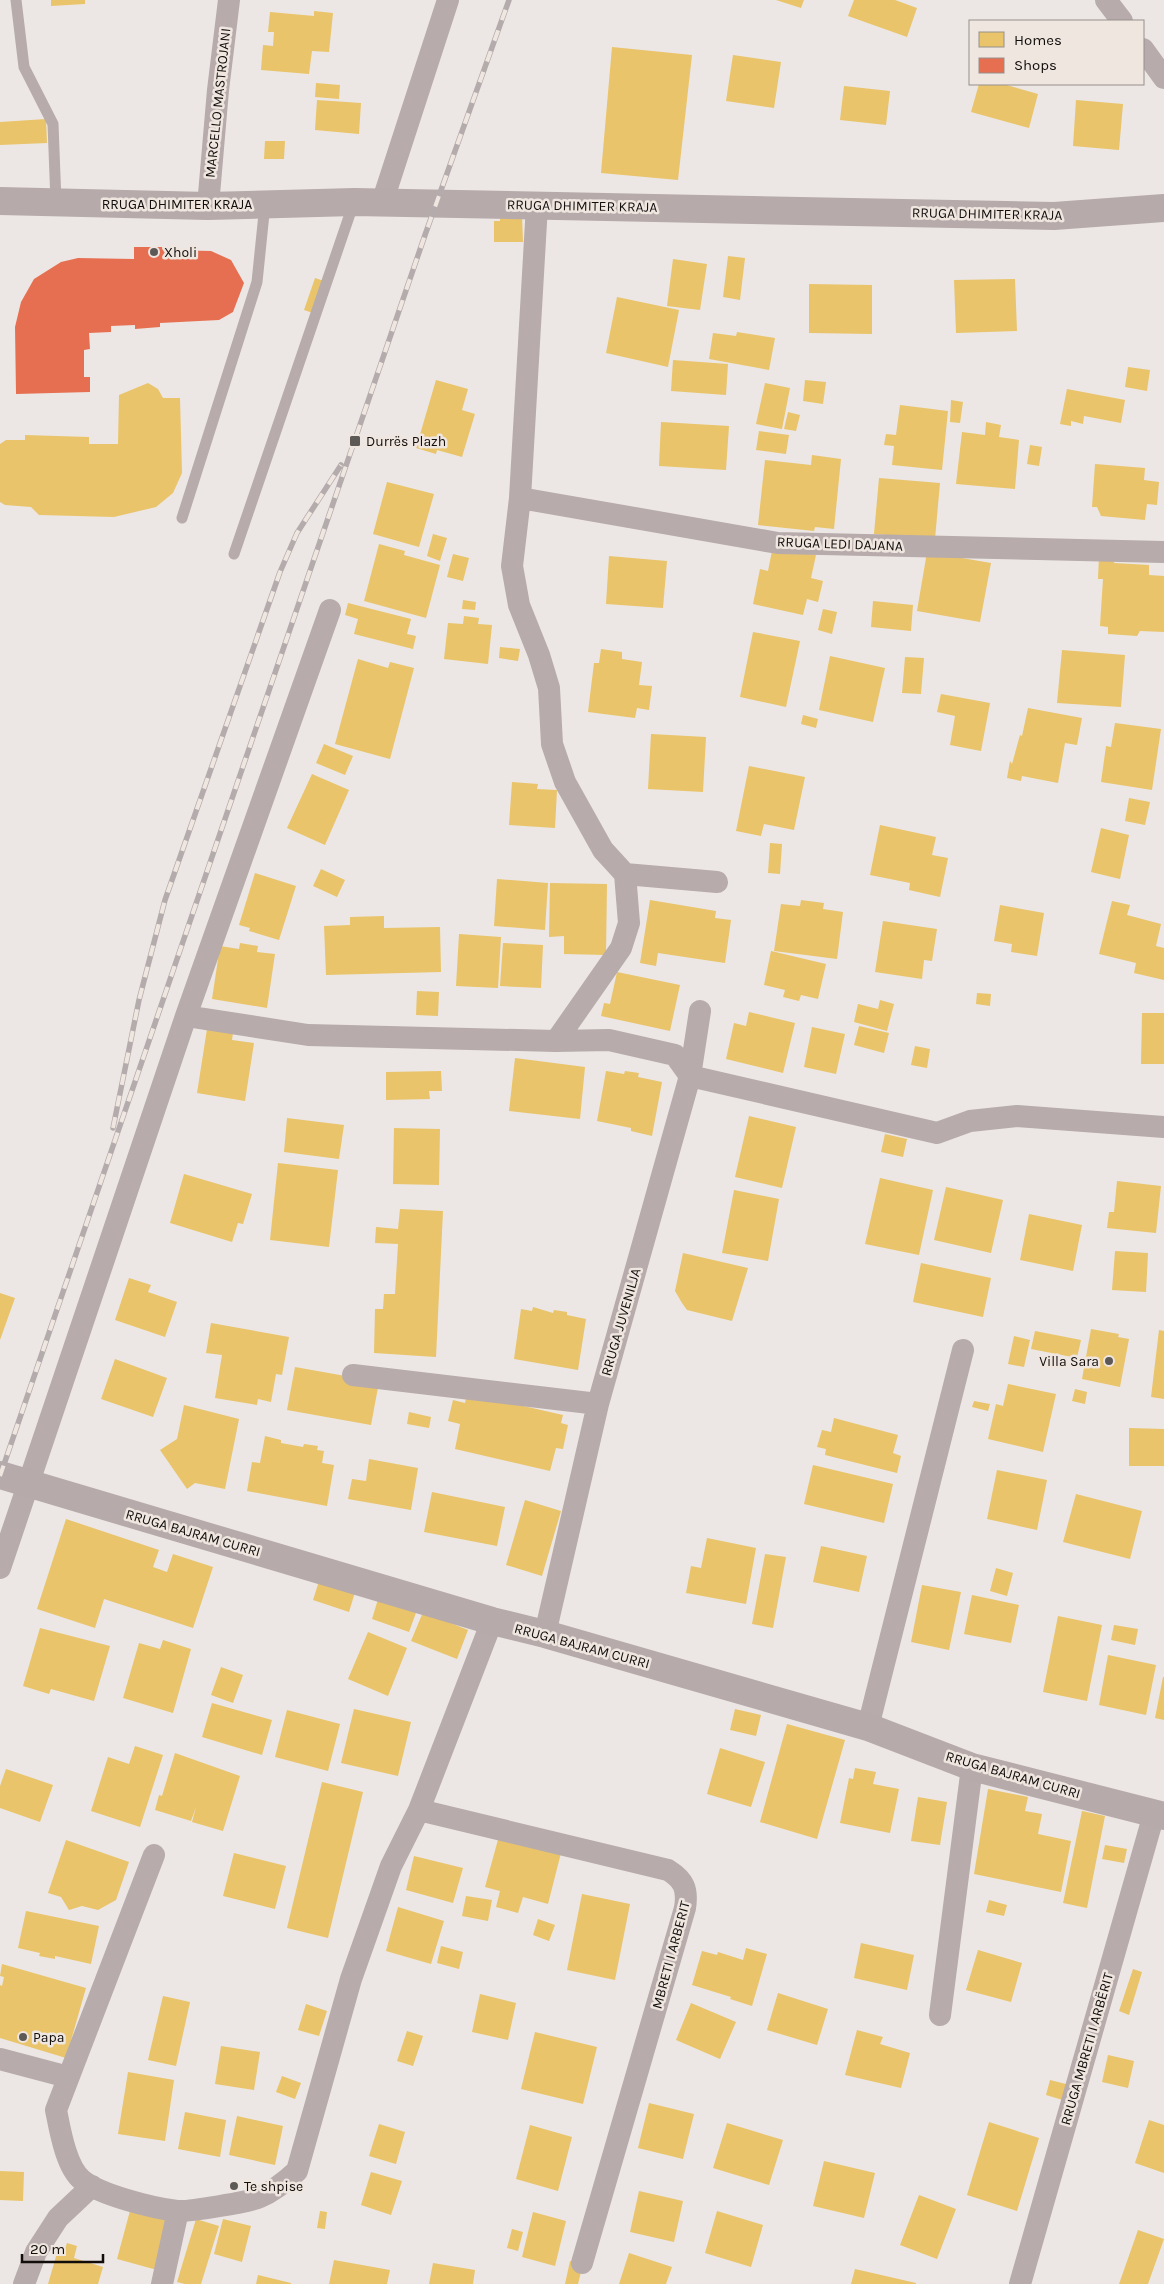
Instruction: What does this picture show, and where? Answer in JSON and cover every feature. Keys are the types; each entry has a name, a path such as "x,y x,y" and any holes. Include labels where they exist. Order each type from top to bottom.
{"main road":[{"name":"RRUGA DHIMITER KRAJA","path":"1,206 56,202 208,206 354,202 1054,216 1164,208"},
{"name":"RRUGA BAJRAM CURRI","path":"0,1475 492,1621 545,1634 868,1727 972,1767 1159,1815"}],"street":[{"name":"MARCELLO MASTROJANI","path":"208,206 228,0"},
{"path":"382,203 448,0"},
{"path":"1106,0 1121,20"},
{"path":"1144,50 1164,78"},
{"path":"537,205 520,498 512,566 519,605 540,655 549,688 552,744 565,782 603,850 625,874 629,924 621,948 556,1041"},
{"name":"RRUGA LEDI DAJANA","path":"520,498 778,543 1164,552"},
{"path":"0,1568 186,1016 330,610"},
{"path":"625,874 717,882"},
{"name":"RRUGA JUVENILJA","path":"545,1634 598,1404 690,1076 700,1011"},
{"path":"186,1016 308,1035 556,1041 610,1040 676,1055 690,1076 937,1133 970,1122 1017,1116 1164,1127"},
{"path":"868,1727 963,1350"},
{"path":"353,1375 598,1404"},
{"path":"154,1855 56,2110 61,2136 73,2167 82,2180 92,2186 128,2200 178,2211 258,2198 285,2183 297,2171 351,1979 391,1866 419,1810 492,1621"},
{"path":"940,2015 972,1767"},
{"name":"MBRETI I ARBERIT","path":"419,1810 668,1870 679,1877 686,1886 685,1908 582,2263"},
{"name":"RRUGA MBRETI I ARBËRIT","path":"1020,2284 1159,1815"},
{"path":"0,2059 68,2077"},
{"path":"24,2284 36,2252 58,2218 92,2186"},
{"path":"162,2284 178,2211"}],"lane":[{"path":"16,0 24,67 53,124 56,202"},
{"path":"234,554 354,202"},
{"path":"182,518 257,282 265,204"}],"building: Homes":[{"path":"51,0 85,0 85,4 51,6"},
{"path":"776,0 804,0 801,8"},
{"path":"854,0 895,0 917,8 907,37 848,16"},
{"path":"314,11 333,13 329,52 312,51 309,74 261,70 263,45 273,46 274,32 268,32 270,12 314,16"},
{"path":"612,47 692,55 678,180 601,173"},
{"path":"733,55 781,62 774,108 726,101"},
{"path":"316,83 340,85 339,99 315,97"},
{"path":"979,85 1006,85 1038,94 1029,128 971,112"},
{"path":"844,86 890,91 886,125 840,120"},
{"path":"317,100 361,103 359,134 315,130"},
{"path":"1076,100 1123,104 1119,150 1073,146"},
{"path":"46,119 47,143 0,145 0,122"},
{"path":"265,141 285,141 284,159 264,159"},
{"path":"522,215 523,242 494,242 494,221 500,221 500,216"},
{"path":"728,256 745,258 740,300 723,297"},
{"path":"673,259 707,264 700,310 667,306"},
{"path":"315,278 324,281 313,313 304,310"},
{"path":"1015,279 1017,331 956,333 954,280"},
{"path":"809,284 872,285 872,334 809,333"},
{"path":"617,297 679,310 668,367 606,353"},
{"path":"737,332 775,338 769,370 709,359 713,333 736,336"},
{"path":"673,360 728,364 726,395 671,391"},
{"path":"1128,367 1150,370 1147,391 1125,387"},
{"path":"436,380 468,389 462,410 475,414 462,457 437,450 436,454 416,448"},
{"path":"805,380 826,382 823,404 803,401"},
{"path":"148,383 158,389 163,398 180,398 182,473 173,493 156,507 114,517 39,515 31,507 5,505 0,502 0,444 6,440 25,440 25,435 89,437 89,444 118,444 119,395"},
{"path":"765,383 790,388 782,429 756,424"},
{"path":"1067,389 1125,400 1121,423 1084,416 1083,424 1071,421 1071,426 1060,424"},
{"path":"951,400 963,402 960,423 950,422"},
{"path":"900,405 948,411 942,470 892,465 894,446 884,445 886,434 896,435"},
{"path":"788,412 800,415 796,431 784,429"},
{"path":"661,422 729,426 726,470 659,466"},
{"path":"986,422 1001,425 999,437 1019,440 1015,489 956,484 962,432 985,435"},
{"path":"759,431 789,435 786,454 756,450"},
{"path":"1030,445 1042,447 1039,466 1027,464"},
{"path":"812,455 841,459 834,529 815,527 814,531 758,525 765,460 811,465"},
{"path":"1095,464 1145,468 1144,480 1159,482 1157,505 1147,504 1145,520 1101,516 1097,507 1092,507"},
{"path":"879,478 940,483 935,539 874,534"},
{"path":"387,482 434,494 419,547 373,534"},
{"path":"433,534 447,538 440,561 427,556"},
{"path":"379,544 405,551 404,555 440,565 426,618 364,601"},
{"path":"773,546 816,555 811,578 823,581 818,602 807,599 803,615 753,604 760,569 768,571"},
{"path":"927,552 991,563 980,622 917,611"},
{"path":"453,554 469,558 463,581 447,577"},
{"path":"609,556 667,561 663,608 606,604"},
{"path":"1099,556 1115,557 1114,563 1149,565 1149,575 1164,576 1164,632 1140,631 1137,636 1108,634 1108,627 1100,626 1103,579 1098,579"},
{"path":"463,600 476,602 475,610 462,609"},
{"path":"873,601 913,605 911,631 871,627"},
{"path":"348,603 411,619 407,634 416,636 413,649 354,634 358,619 345,615"},
{"path":"823,609 837,612 832,634 818,630"},
{"path":"464,616 479,618 478,624 492,625 488,664 444,659 448,623 463,624"},
{"path":"753,632 800,641 786,707 740,697"},
{"path":"500,647 520,649 518,661 499,658"},
{"path":"601,649 622,652 622,659 642,662 639,685 652,686 649,710 637,708 635,718 588,712 594,663 599,663"},
{"path":"1062,650 1125,655 1121,707 1057,703"},
{"path":"830,656 885,668 873,722 819,710"},
{"path":"905,657 924,658 921,694 902,693"},
{"path":"358,659 388,668 390,662 414,668 390,759 335,744"},
{"path":"941,694 990,703 981,751 950,745 955,716 937,712"},
{"path":"1028,708 1082,718 1077,745 1065,743 1058,783 1022,776 1021,781 1007,778 1010,761 1012,764 1020,735 1022,736"},
{"path":"803,715 818,719 816,728 801,724"},
{"path":"1115,723 1161,729 1152,790 1101,782 1106,746 1111,747"},
{"path":"651,734 706,737 703,792 648,789"},
{"path":"324,744 353,756 345,775 316,763"},
{"path":"749,766 805,777 794,830 764,824 761,836 736,831"},
{"path":"312,774 349,790 325,845 287,828"},
{"path":"512,782 538,784 537,789 557,790 555,828 509,825"},
{"path":"1129,798 1150,802 1145,825 1125,821"},
{"path":"880,825 936,837 932,855 948,858 940,897 909,890 910,883 870,875"},
{"path":"1101,828 1129,835 1120,879 1091,872"},
{"path":"770,843 782,844 780,874 768,873"},
{"path":"321,869 345,880 337,897 313,886"},
{"path":"255,873 296,886 279,940 249,931 250,928 239,925"},
{"path":"497,879 548,883 545,930 494,926"},
{"path":"550,883 607,884 606,955 564,954 564,936 549,937"},
{"path":"650,900 716,911 715,918 731,920 725,963 658,953 656,966 640,963"},
{"path":"801,900 824,903 823,909 843,912 837,959 774,951 781,904 800,906"},
{"path":"1112,901 1130,905 1127,915 1161,924 1156,946 1164,948 1164,980 1134,973 1136,963 1099,954"},
{"path":"1000,905 1044,913 1037,956 1011,952 1012,944 994,941"},
{"path":"384,916 384,928 440,927 441,972 326,975 324,926 350,925 350,917"},
{"path":"883,921 937,929 932,961 924,960 922,979 875,972"},
{"path":"459,934 501,937 498,988 456,986"},
{"path":"240,943 258,946 257,952 275,954 267,1008 212,999 220,946 239,949"},
{"path":"503,943 543,945 541,988 500,986"},
{"path":"771,951 826,964 818,999 801,995 799,1001 783,997 785,990 764,985"},
{"path":"617,972 680,985 670,1031 601,1016 604,1003 610,1004"},
{"path":"417,991 439,992 438,1016 416,1015"},
{"path":"977,993 991,994 990,1006 976,1004"},
{"path":"880,1000 894,1004 887,1031 854,1022 858,1004 878,1009"},
{"path":"749,1012 795,1023 783,1073 726,1059 734,1023 746,1026"},
{"path":"1142,1013 1164,1013 1164,1064 1141,1064"},
{"path":"859,1026 889,1033 884,1053 854,1045"},
{"path":"812,1027 845,1034 836,1074 804,1067"},
{"path":"207,1029 233,1033 232,1040 254,1043 245,1101 197,1093"},
{"path":"915,1046 930,1049 927,1068 911,1065"},
{"path":"515,1058 585,1067 580,1119 509,1111"},
{"path":"441,1071 442,1091 429,1091 430,1099 386,1100 386,1072"},
{"path":"606,1071 624,1074 625,1071 639,1073 638,1077 662,1082 652,1136 631,1131 631,1128 597,1121"},
{"path":"749,1116 796,1127 782,1188 735,1177"},
{"path":"287,1118 344,1125 339,1159 284,1152"},
{"path":"394,1128 440,1129 439,1185 393,1184"},
{"path":"885,1134 907,1139 903,1157 881,1152"},
{"path":"278,1163 338,1170 329,1247 270,1240"},
{"path":"184,1174 252,1194 243,1224 238,1223 232,1242 170,1223"},
{"path":"880,1178 933,1190 919,1255 865,1244"},
{"path":"1117,1181 1161,1186 1156,1233 1107,1228 1109,1212 1114,1212"},
{"path":"946,1187 1003,1200 991,1253 934,1240"},
{"path":"734,1190 779,1199 768,1261 722,1253"},
{"path":"400,1209 443,1211 436,1357 374,1353 375,1309 383,1309 384,1294 395,1294 398,1244 375,1243 376,1227 398,1229"},
{"path":"1029,1214 1082,1225 1073,1271 1020,1260"},
{"path":"1115,1251 1148,1253 1146,1292 1112,1290"},
{"path":"683,1253 748,1268 732,1321 687,1310 675,1291"},
{"path":"921,1263 991,1278 983,1317 913,1302"},
{"path":"129,1278 151,1285 148,1292 177,1302 165,1337 115,1320"},
{"path":"0,1293 15,1298 0,1340"},
{"path":"533,1307 553,1313 554,1310 567,1312 567,1315 586,1319 578,1370 514,1359 521,1309 532,1311"},
{"path":"211,1323 289,1337 282,1375 276,1374 271,1402 258,1399 257,1405 215,1398 222,1355 206,1353"},
{"path":"1091,1329 1119,1334 1118,1337 1129,1339 1120,1387 1082,1379"},
{"path":"1159,1330 1164,1331 1164,1399 1151,1397"},
{"path":"1035,1331 1081,1340 1077,1358 1031,1349"},
{"path":"1014,1336 1030,1340 1024,1367 1008,1364"},
{"path":"115,1359 167,1378 153,1417 101,1399"},
{"path":"295,1367 379,1382 371,1425 287,1410"},
{"path":"1008,1384 1056,1394 1043,1452 988,1439 996,1404 1003,1406"},
{"path":"1075,1389 1087,1392 1085,1404 1072,1401"},
{"path":"467,1393 563,1415 561,1423 568,1425 563,1449 556,1448 550,1471 455,1449 460,1424 448,1421 453,1400 465,1403"},
{"path":"974,1401 990,1404 988,1411 972,1407"},
{"path":"184,1405 239,1419 225,1489 195,1483 187,1489 160,1450 177,1439"},
{"path":"409,1412 431,1417 429,1428 407,1424"},
{"path":"834,1418 898,1435 893,1453 901,1456 897,1473 825,1455 826,1449 817,1447 822,1430 831,1432"},
{"path":"1129,1428 1164,1429 1164,1466 1129,1466"},
{"path":"265,1436 281,1440 281,1443 303,1447 304,1444 318,1446 317,1450 324,1451 322,1463 334,1465 327,1506 247,1491 252,1462 260,1463"},
{"path":"369,1459 418,1468 411,1510 348,1499 352,1479 366,1481"},
{"path":"813,1465 893,1484 884,1523 804,1504"},
{"path":"997,1470 1047,1480 1037,1530 987,1519"},
{"path":"432,1492 505,1507 497,1546 424,1532"},
{"path":"1076,1494 1142,1511 1130,1559 1063,1542"},
{"path":"525,1500 561,1511 542,1576 506,1565"},
{"path":"66,1519 159,1550 153,1567 167,1572 173,1554 213,1567 193,1628 104,1599 95,1628 37,1609"},
{"path":"707,1538 756,1548 746,1604 686,1593 691,1566 701,1568"},
{"path":"821,1546 867,1556 859,1592 813,1582"},
{"path":"765,1554 786,1557 773,1628 752,1624"},
{"path":"996,1568 1013,1573 1007,1596 990,1591"},
{"path":"320,1578 356,1589 349,1612 313,1600"},
{"path":"922,1585 961,1592 949,1650 911,1642"},
{"path":"972,1595 1019,1605 1011,1643 964,1634"},
{"path":"379,1596 417,1610 409,1632 372,1619"},
{"path":"423,1612 468,1630 457,1659 411,1641"},
{"path":"1058,1616 1102,1625 1087,1701 1043,1692"},
{"path":"1114,1625 1138,1629 1135,1645 1111,1640"},
{"path":"40,1628 110,1646 94,1701 51,1689 49,1694 23,1686"},
{"path":"368,1632 407,1648 388,1696 348,1679"},
{"path":"163,1640 191,1649 173,1713 123,1698 139,1643 160,1649"},
{"path":"1108,1655 1156,1665 1146,1715 1099,1705"},
{"path":"221,1667 243,1675 233,1703 211,1695"},
{"path":"1164,1677 1164,1720 1155,1718"},
{"path":"212,1703 272,1720 262,1755 202,1737"},
{"path":"354,1709 411,1722 398,1776 341,1763"},
{"path":"735,1709 761,1715 756,1736 730,1730"},
{"path":"287,1710 340,1724 328,1771 275,1757"},
{"path":"787,1724 845,1740 817,1839 760,1822"},
{"path":"135,1746 163,1755 140,1827 91,1811 108,1757 129,1764"},
{"path":"720,1748 765,1762 751,1807 707,1794"},
{"path":"175,1753 240,1776 223,1831 192,1822 196,1807 191,1821 155,1810 159,1795 162,1796"},
{"path":"855,1768 876,1772 873,1784 899,1789 890,1833 840,1823 849,1778 853,1779"},
{"path":"6,1769 53,1785 40,1822 0,1808 0,1786"},
{"path":"322,1782 363,1792 328,1938 287,1928"},
{"path":"988,1789 1028,1797 1025,1811 1042,1814 1038,1834 1071,1841 1061,1892 974,1874"},
{"path":"918,1797 947,1802 940,1845 911,1841"},
{"path":"1082,1811 1105,1816 1087,1908 1063,1903"},
{"path":"499,1836 561,1853 548,1904 523,1897 518,1913 496,1907 500,1891 485,1887"},
{"path":"66,1840 129,1862 116,1900 98,1910 82,1906 69,1910 61,1897 48,1893"},
{"path":"1105,1845 1127,1849 1124,1863 1102,1859"},
{"path":"234,1853 286,1866 275,1909 223,1896"},
{"path":"414,1856 463,1868 453,1903 406,1890"},
{"path":"582,1894 630,1904 615,1980 567,1970"},
{"path":"466,1896 492,1900 488,1921 462,1916"},
{"path":"989,1900 1007,1905 1004,1916 986,1912"},
{"path":"398,1907 444,1921 431,1964 386,1951"},
{"path":"26,1911 99,1926 91,1964 55,1956 55,1959 39,1956 40,1953 18,1948"},
{"path":"538,1919 555,1925 549,1941 533,1935"},
{"path":"861,1943 914,1955 907,1990 854,1978"},
{"path":"441,1946 463,1952 459,1969 437,1963"},
{"path":"746,1948 767,1954 752,2006 730,1999 731,1997 692,1985 702,1951 717,1955 718,1952 743,1960"},
{"path":"978,1950 1022,1963 1011,2002 966,1990"},
{"path":"2,1964 86,1988 66,2058 0,2038 0,1985 2,1986 4,1977 0,1976"},
{"path":"1133,1969 1142,1972 1129,2015 1119,2011"},
{"path":"778,1993 828,2009 817,2045 767,2030"},
{"path":"480,1994 516,2003 508,2040 472,2032"},
{"path":"163,1996 190,2002 176,2066 148,2060"},
{"path":"691,2003 736,2022 720,2059 676,2040"},
{"path":"306,2004 327,2011 319,2036 298,2030"},
{"path":"857,2030 883,2037 880,2044 910,2053 901,2088 845,2075"},
{"path":"407,2031 423,2036 413,2066 397,2061"},
{"path":"535,2032 597,2047 583,2104 521,2089"},
{"path":"221,2046 260,2052 254,2090 215,2084"},
{"path":"1108,2055 1134,2061 1128,2088 1102,2082"},
{"path":"128,2072 174,2080 165,2141 118,2134"},
{"path":"282,2076 301,2083 295,2099 276,2092"},
{"path":"1050,2080 1070,2085 1066,2101 1046,2095"},
{"path":"649,2103 694,2114 683,2159 638,2148"},
{"path":"185,2112 226,2120 220,2157 178,2149"},
{"path":"237,2116 283,2126 275,2165 229,2155"},
{"path":"1149,2120 1164,2125 1164,2173 1135,2163"},
{"path":"989,2122 1039,2138 1017,2211 967,2195"},
{"path":"727,2123 783,2140 769,2185 713,2168"},
{"path":"379,2124 405,2132 396,2164 369,2156"},
{"path":"530,2125 572,2137 558,2191 516,2179"},
{"path":"824,2161 875,2173 864,2218 813,2206"},
{"path":"0,2171 24,2172 23,2201 0,2200"},
{"path":"371,2172 402,2181 391,2215 361,2205"},
{"path":"639,2191 683,2201 674,2242 630,2232"},
{"path":"919,2195 956,2209 937,2259 900,2245"},
{"path":"131,2207 171,2218 157,2270 117,2259"},
{"path":"320,2211 327,2212 325,2229 317,2228"},
{"path":"717,2211 763,2225 751,2267 705,2253"},
{"path":"533,2212 566,2221 555,2266 522,2257"},
{"path":"196,2219 219,2226 201,2284 185,2284 177,2282"},
{"path":"223,2219 251,2226 242,2262 214,2254"},
{"path":"512,2229 523,2232 518,2251 507,2248"},
{"path":"1138,2230 1164,2239 1148,2284 1119,2284"},
{"path":"67,2243 77,2246 74,2258 103,2267 98,2284 48,2284 57,2253 63,2255"},
{"path":"629,2253 672,2267 666,2284 619,2284"},
{"path":"334,2260 390,2270 387,2284 329,2284"},
{"path":"570,2261 583,2264 578,2284 565,2284"},
{"path":"433,2263 475,2270 473,2284 429,2284"},
{"path":"855,2269 916,2283 916,2284 851,2284"},
{"path":"258,2275 291,2283 291,2284 256,2284"}],"building: Shops":[{"path":"134,247 165,247 165,250 211,251 231,260 244,283 233,312 219,320 160,323 160,327 135,329 135,325 111,326 111,332 89,333 90,349 84,350 84,377 90,377 90,392 16,394 15,327 21,302 34,279 61,262 78,258 134,259"}],"railway":[{"path":"0,1476 425,235 509,0"},
{"path":"113,1128 139,1000 165,900 280,572 297,533 341,465"}],"place":[{"name":"Xholi","path":"154,252"},
{"name":"Durrës Plazh","path":"355,441"},
{"name":"Villa Sara","path":"1109,1361"},
{"name":"Papa","path":"23,2037"},
{"name":"Te shpise","path":"234,2186"}]}
